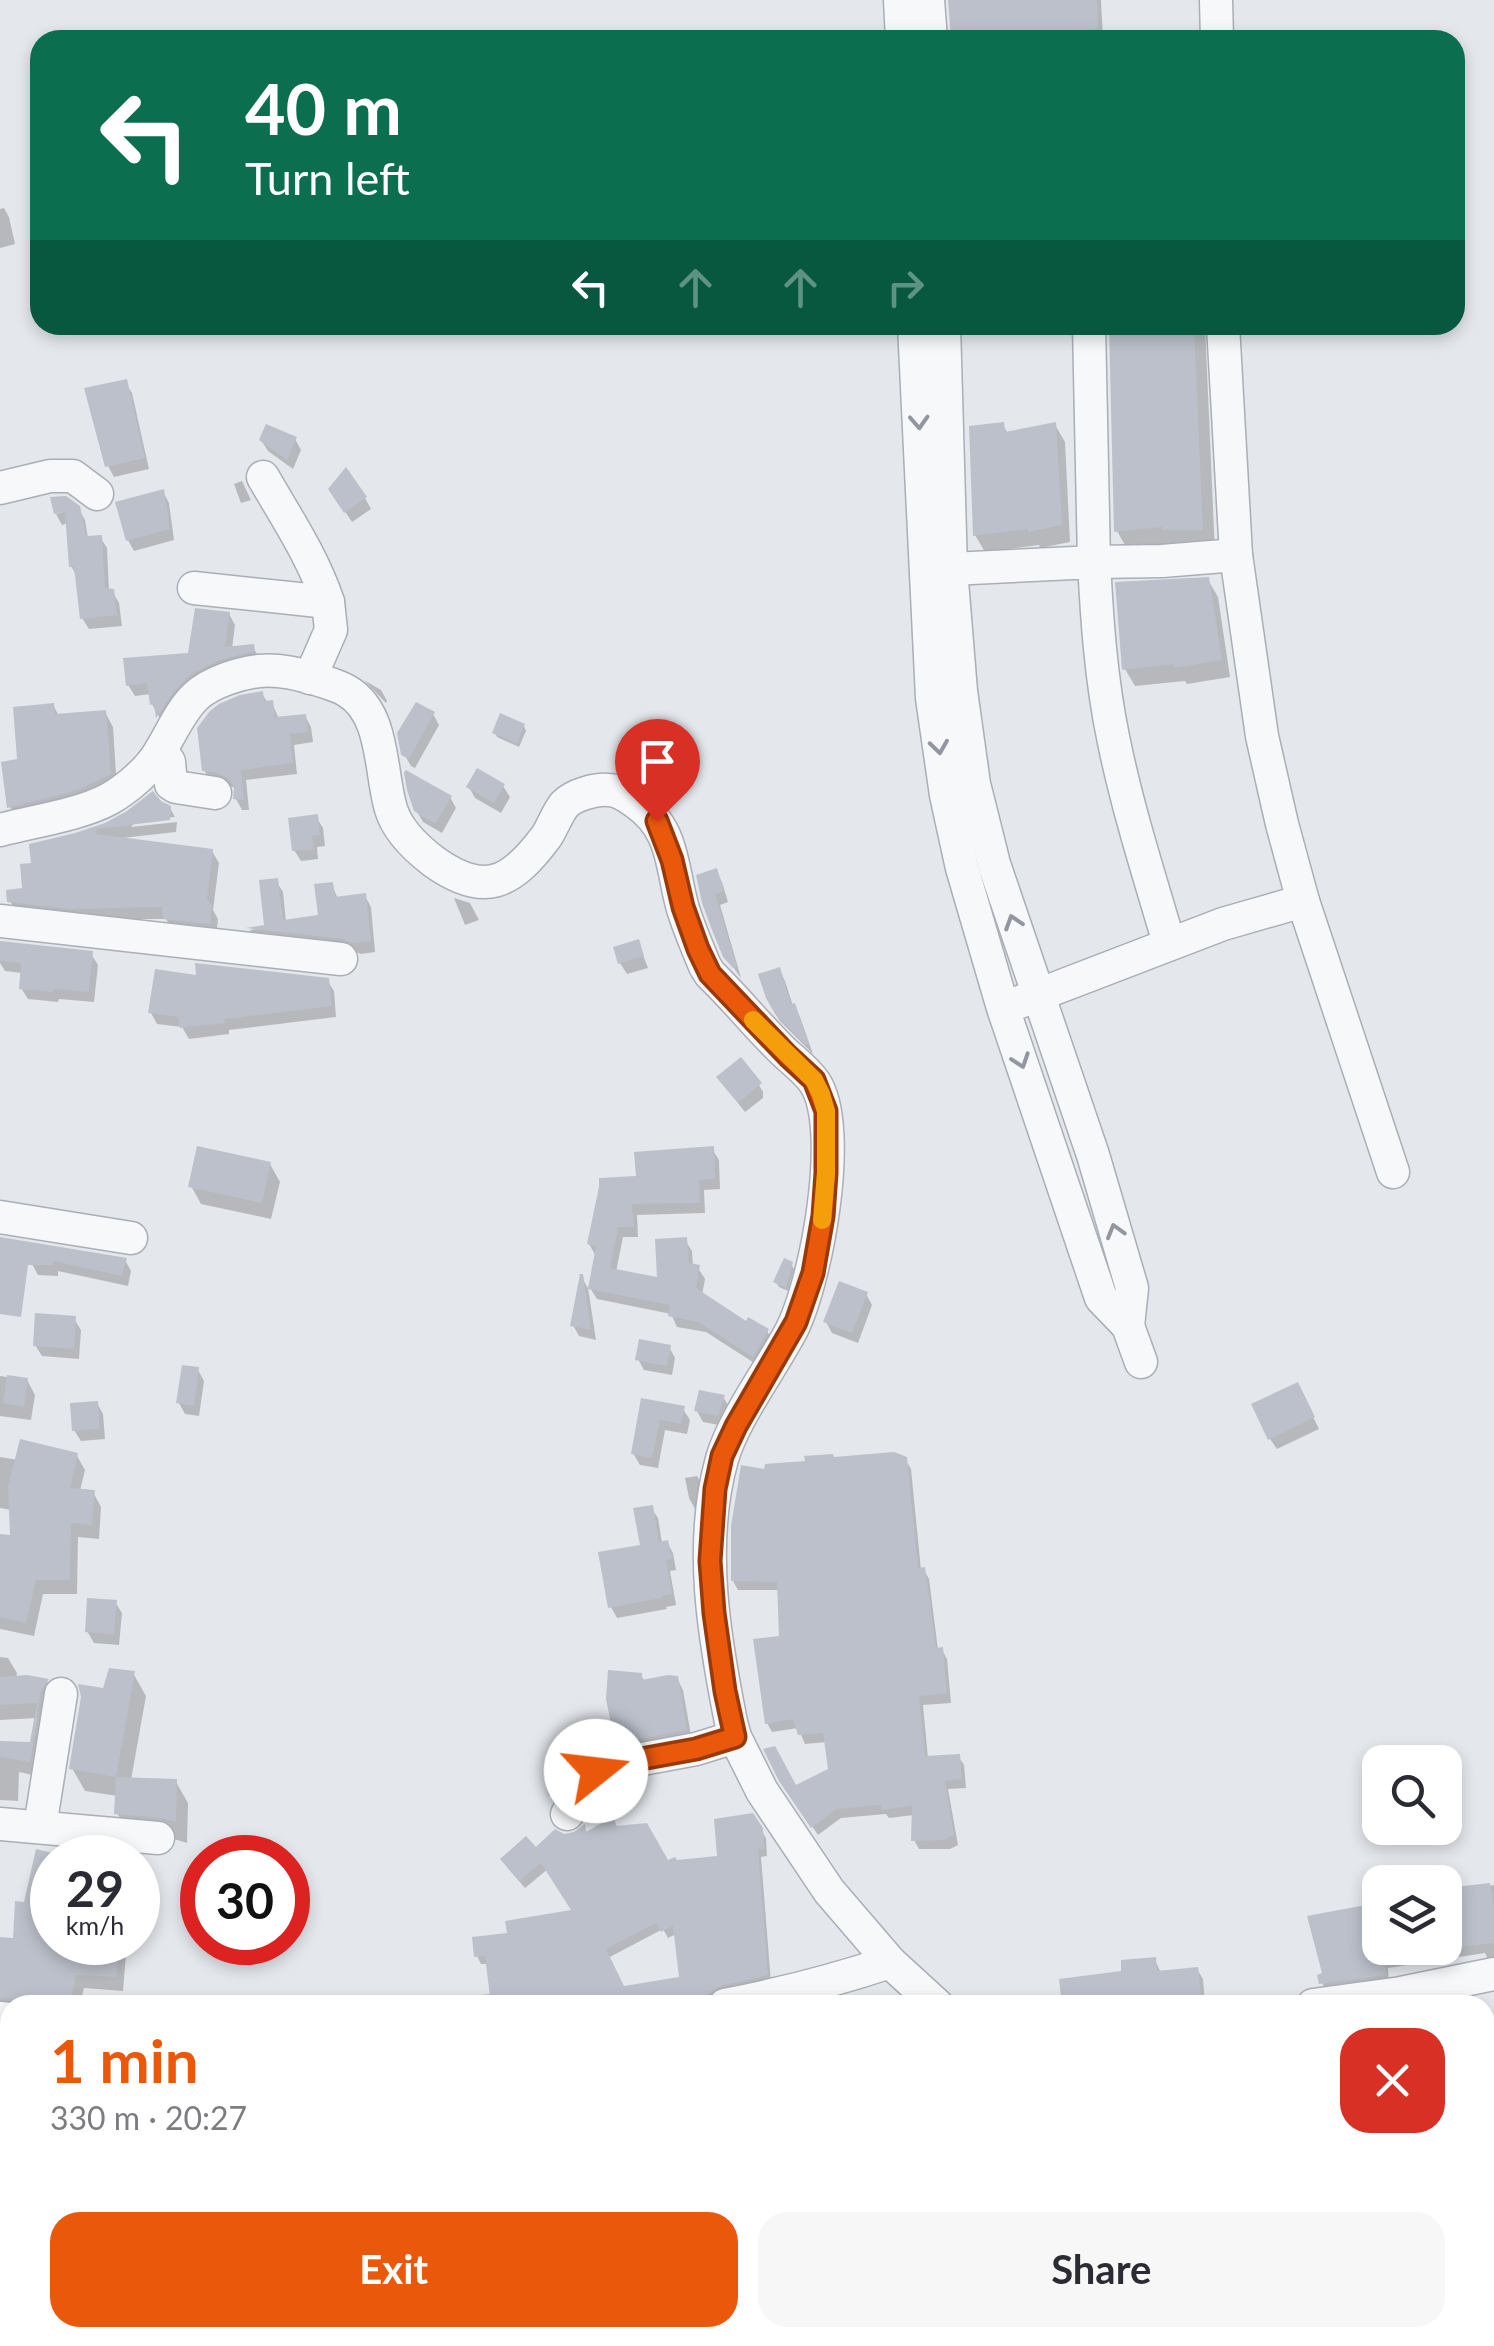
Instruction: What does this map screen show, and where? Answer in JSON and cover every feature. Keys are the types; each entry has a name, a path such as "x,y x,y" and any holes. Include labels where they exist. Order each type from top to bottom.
{"street":[{"path":"900,0 902,30"},
{"path":"928,0 930,30"},
{"path":"1216,0 1217,30"},
{"path":"915,335 938,570"},
{"path":"944,335 932,698 960,789 994,864 1093,1155 1132,1288 1128,1326 1140,1362"},
{"path":"1089,335 1097,630 1112,735 1169,944"},
{"path":"1223,335 1236,555 1262,736 1303,901 1393,1172"},
{"path":"0,488 50,476 73,476 97,494"},
{"path":"263,476 320,579 328,602 331,630 310,678"},
{"path":"938,570 1236,555"},
{"path":"194,588 328,602"},
{"path":"0,830 109,799 152,763 197,695 244,674 264,671 292,672 348,691 359,700 373,724 391,810 401,830 456,876 488,883 513,873 546,836 563,806 574,798 607,790 625,794 657,821 672,860 683,907 710,974 814,1080 826,1111 823,1216 813,1273 796,1322 722,1456 715,1489 710,1561 714,1613 735,1737 762,1791 829,1891 890,1962 926,1995"},
{"path":"161,750 169,762 172,784 215,792"},
{"path":"960,789 962,868 1003,1008 1101,1298 1128,1326"},
{"path":"1003,1008 1223,924 1303,901"},
{"path":"0,921 342,960"},
{"path":"0,1217 131,1238"},
{"path":"40,1827 61,1694"},
{"path":"567,1814 600,1767 696,1749 735,1737"},
{"path":"0,1824 126,1835"},
{"path":"773,1995 890,1962"},
{"path":"1381,1995 1494,1974"}],"building":[{"path":"948,0 1097,0 1098,29 950,30"},
{"path":"1109,335 1194,335 1203,530 1162,527 1114,532"},
{"path":"127,379 145,458 105,467 84,388"},
{"path":"1004,422 1005,432 1056,422 1062,525 973,536 969,426"},
{"path":"266,424 297,437 287,460 259,440"},
{"path":"346,467 367,497 344,513 328,489"},
{"path":"164,489 170,529 126,541 115,502"},
{"path":"66,496 80,506 86,536 102,535 105,588 114,589 117,615 80,619 74,567 69,567 65,512 54,514 50,497"},
{"path":"1209,577 1222,660 1174,668 1174,664 1122,670 1115,582"},
{"path":"195,608 230,612 225,647 254,644 255,651 220,660 191,674 156,718 147,683 126,686 123,658 188,653"},
{"path":"263,691 264,701 273,700 275,717 306,714 308,732 290,734 293,763 241,770 244,800 233,799 234,787 228,778 202,771 197,728 219,704"},
{"path":"416,702 435,712 409,759 401,755 397,733"},
{"path":"54,703 55,714 106,710 111,774 78,790 7,808 1,762 17,759 13,707"},
{"path":"500,713 525,724 517,743 492,733"},
{"path":"477,768 505,784 494,803 466,787"},
{"path":"406,770 452,796 435,824 414,811"},
{"path":"153,791 171,806 170,820 96,829 96,834 213,849 207,899 212,905 210,924 163,919 162,907 70,909 7,902 6,890 22,888 20,864 31,863 29,844 105,823"},
{"path":"318,814 320,835 312,836 314,849 292,851 288,818"},
{"path":"717,868 724,891 715,894 737,967 733,968 723,957 712,930 696,875"},
{"path":"278,878 283,920 318,915 314,884 333,882 335,897 366,893 371,942 246,928 264,925 259,880"},
{"path":"639,939 644,956 618,964 613,947"},
{"path":"0,941 93,951 89,992 19,989 21,963 0,961"},
{"path":"195,963 329,978 332,1006 180,1028 178,1017 148,1013 155,969 196,975"},
{"path":"780,967 809,1044 775,1014 766,998 758,974"},
{"path":"741,1057 762,1083 738,1103 716,1077"},
{"path":"197,1146 271,1162 262,1203 188,1187"},
{"path":"714,1146 715,1179 699,1180 700,1203 632,1204 634,1227 618,1227 610,1268 657,1277 655,1239 687,1237 689,1263 700,1265 696,1288 746,1321 748,1317 769,1329 753,1357 698,1322 668,1316 670,1305 588,1289 596,1246 587,1244 599,1178 636,1176 634,1152"},
{"path":"0,1237 127,1258 122,1276 53,1261 53,1265 28,1265 21,1317 0,1314"},
{"path":"784,1258 793,1262 786,1288 773,1282"},
{"path":"583,1274 591,1330 570,1326"},
{"path":"839,1281 868,1292 852,1333 823,1322"},
{"path":"35,1313 76,1316 74,1349 33,1346"},
{"path":"639,1339 671,1345 667,1366 635,1360"},
{"path":"182,1365 199,1367 194,1406 176,1403"},
{"path":"7,1375 28,1378 24,1407 3,1403"},
{"path":"1298,1382 1315,1417 1268,1440 1251,1404"},
{"path":"699,1390 725,1395 718,1416 694,1411"},
{"path":"641,1398 685,1406 681,1424 660,1420 652,1458 631,1454"},
{"path":"98,1401 100,1429 72,1431 70,1403"},
{"path":"20,1439 78,1453 70,1488 95,1490 92,1525 71,1523 70,1580 36,1580 26,1623 0,1617 0,1534 10,1535 8,1487"},
{"path":"894,1452 907,1457 918,1568 925,1567 936,1648 943,1647 947,1694 919,1696 925,1756 960,1754 962,1779 945,1781 954,1835 944,1840 911,1841 912,1806 836,1809 811,1828 763,1749 775,1746 796,1785 828,1769 823,1733 798,1735 793,1719 765,1724 753,1639 779,1636 777,1582 731,1581 731,1526 741,1465 764,1469 765,1464 805,1461 804,1456"},
{"path":"653,1505 659,1542 668,1540 672,1559 666,1560 672,1594 608,1608 598,1552 640,1545 633,1508"},
{"path":"87,1598 117,1600 114,1634 85,1632"},
{"path":"109,1668 135,1671 116,1777 69,1769 81,1697 78,1684 103,1688"},
{"path":"608,1670 642,1673 642,1680 678,1676 687,1730 596,1747 586,1754 584,1743 614,1738 606,1699"},
{"path":"27,1675 49,1679 41,1691 30,1762 0,1757 0,1741 30,1742 37,1703 0,1705 0,1677"},
{"path":"563,1772 565,1782 556,1794 548,1796 544,1775"},
{"path":"116,1777 177,1779 176,1822 114,1814"},
{"path":"753,1813 763,1828 764,1849 758,1849 768,1975 720,1986 708,1995 490,1995 485,1956 474,1957 472,1937 507,1933 505,1921 571,1910 541,1863 519,1881 500,1859 526,1836 536,1847 555,1829 564,1834 585,1824 586,1832 614,1816 616,1826 647,1823 668,1860 717,1856 714,1819","holes":["656,1923 661,1932 673,1926 679,1977 624,1986 606,1949"]},
{"path":"30,1876 30,1965 117,1965 116,1977 76,1975 72,1995 0,1995 0,1937 13,1938 15,1901 24,1902"},
{"path":"1490,1883 1494,1943 1462,1947 1462,1886"},
{"path":"1362,1906 1362,1965 1385,1965 1386,1975 1319,1984 1317,1975 1322,1973 1307,1916"},
{"path":"1156,1957 1157,1971 1198,1967 1201,1995 1061,1995 1059,1979 1121,1971 1121,1960"}],"slow traffic":[{"path":"753,1020 814,1080 821,1094 826,1111 822,1220"}],"route":[{"path":"596,1771 735,1737 714,1613 710,1561 715,1489 722,1456 736,1426 796,1322 813,1273 826,1173 826,1111 821,1094 814,1080 710,974 683,907 672,860 657,821"}]}
